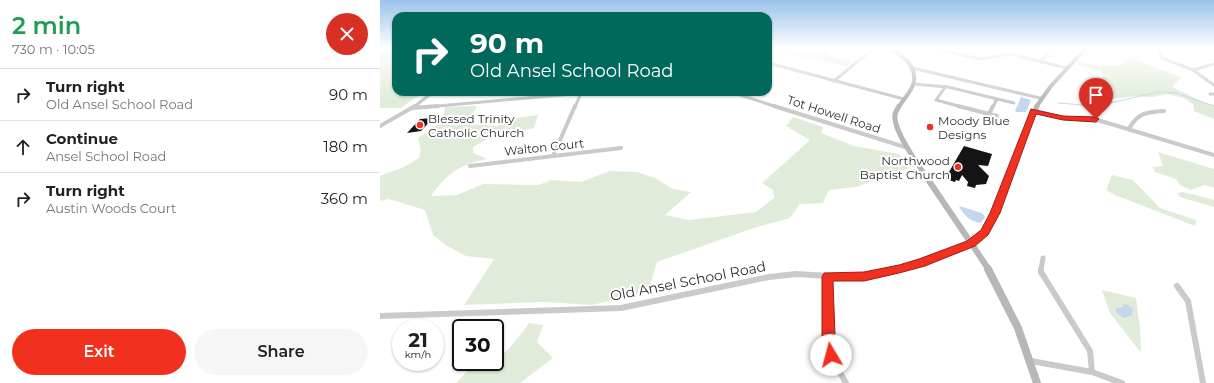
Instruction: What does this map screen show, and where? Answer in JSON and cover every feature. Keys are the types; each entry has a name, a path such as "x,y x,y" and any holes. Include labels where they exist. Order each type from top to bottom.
{"street":[{"path":"779,66 904,100"},
{"path":"834,81 852,66"},
{"path":"1057,66 1066,68"},
{"path":"971,243 984,232 995,213 1040,98 1068,66"},
{"path":"1181,66 1193,70 1214,85"},
{"path":"1193,70 1207,66"},
{"path":"912,68 915,76 914,84 897,110 895,118 898,130 908,148 985,263 1009,309 1031,361 1037,383"},
{"path":"912,68 1040,98"},
{"path":"914,84 946,86 1014,103"},
{"path":"946,86 936,100 997,116"},
{"path":"380,126 412,108 428,96"},
{"path":"412,108 547,96"},
{"path":"553,156 580,96"},
{"name":"Tot Howell Road","path":"744,96 908,148"},
{"path":"989,114 997,98"},
{"path":"1034,111 1063,118 1096,119 1214,155"},
{"path":"1128,129 1132,120 1138,115 1164,111"},
{"name":"Walton Court","path":"470,166 621,148"},
{"name":"Old Ansel School Road","path":"381,318 621,308 769,277 796,274 828,277 864,276 921,263 971,243"},
{"path":"1043,258 1041,272 1090,351 1092,372"},
{"path":"828,277 830,346 834,362 846,383"},
{"path":"1177,286 1188,301 1203,383"},
{"path":"1031,361 1092,372 1122,383"}],"green space":[{"path":"380,66 392,66 392,96 418,96 401,108 380,108"},
{"path":"1082,66 1152,66 1181,77 1172,87 1205,103 1214,105 1214,119 1194,111 1193,104 1184,98 1168,94 1152,97 1137,96 1104,100 1095,97 1103,93 1106,87 1097,82 1105,75 1100,71"},
{"path":"477,106 473,114 471,124 498,126 515,118 538,115 534,128 487,139 473,147 473,153 487,159 462,167 455,171 443,181 431,196 457,195 483,184 539,185 551,180 581,182 610,171 637,172 655,178 673,189 691,192 665,215 689,220 756,212 774,198 773,190 762,183 810,140 786,126 793,117 823,127 821,133 854,146 899,154 909,168 856,187 829,190 823,203 800,204 790,218 757,227 657,262 648,292 592,305 543,302 464,305 494,259 466,256 447,246 433,235 425,210 389,199 380,201 380,176 404,167 419,158 421,150 418,138 443,121 445,107"},
{"path":"1158,152 1214,169 1214,188 1205,185 1191,190 1180,185 1176,179 1155,172 1153,167 1163,166"},
{"path":"1112,175 1133,180 1160,208 1196,220 1195,226 1115,195 1106,190"},
{"path":"1183,192 1214,200 1214,207 1180,197 1177,193"},
{"path":"1102,290 1136,298 1140,328 1141,353 1110,313"},
{"path":"529,323 543,325 537,342 553,358 520,383 456,383 467,371 504,371 504,352"}],"water":[{"path":"1021,97 1031,100 1026,112 1016,112 1015,111"},
{"path":"959,206 982,213 985,217 981,223 977,223 962,212"},
{"path":"1124,304 1133,308 1132,315 1124,318 1116,313 1116,308 1122,307"}],"building":[{"name":"Blessed Trinity Catholic Church","path":"433,118 421,131 407,133 420,119"},
{"name":"Northwood Baptist Church","path":"964,146 992,154 988,166 978,165 989,176 986,184 976,185 975,188 967,186 968,182 962,175 959,181 956,180 955,182 945,179 946,177 943,176 946,171 949,172"}],"waterway":[{"path":"1096,106 1159,92 1176,93 1214,106"},
{"path":"1058,103 1096,106"}],"place":[{"name":"Blessed Trinity Catholic Church","path":"420,125"},
{"name":"Moody Blue Designs","path":"930,127"},
{"name":"Northwood Baptist Church","path":"958,167"}],"route":[{"path":"831,355 829,336 828,277 856,277 899,269 963,248 984,232 995,213 1034,111 1050,116 1068,119 1096,119"}]}
